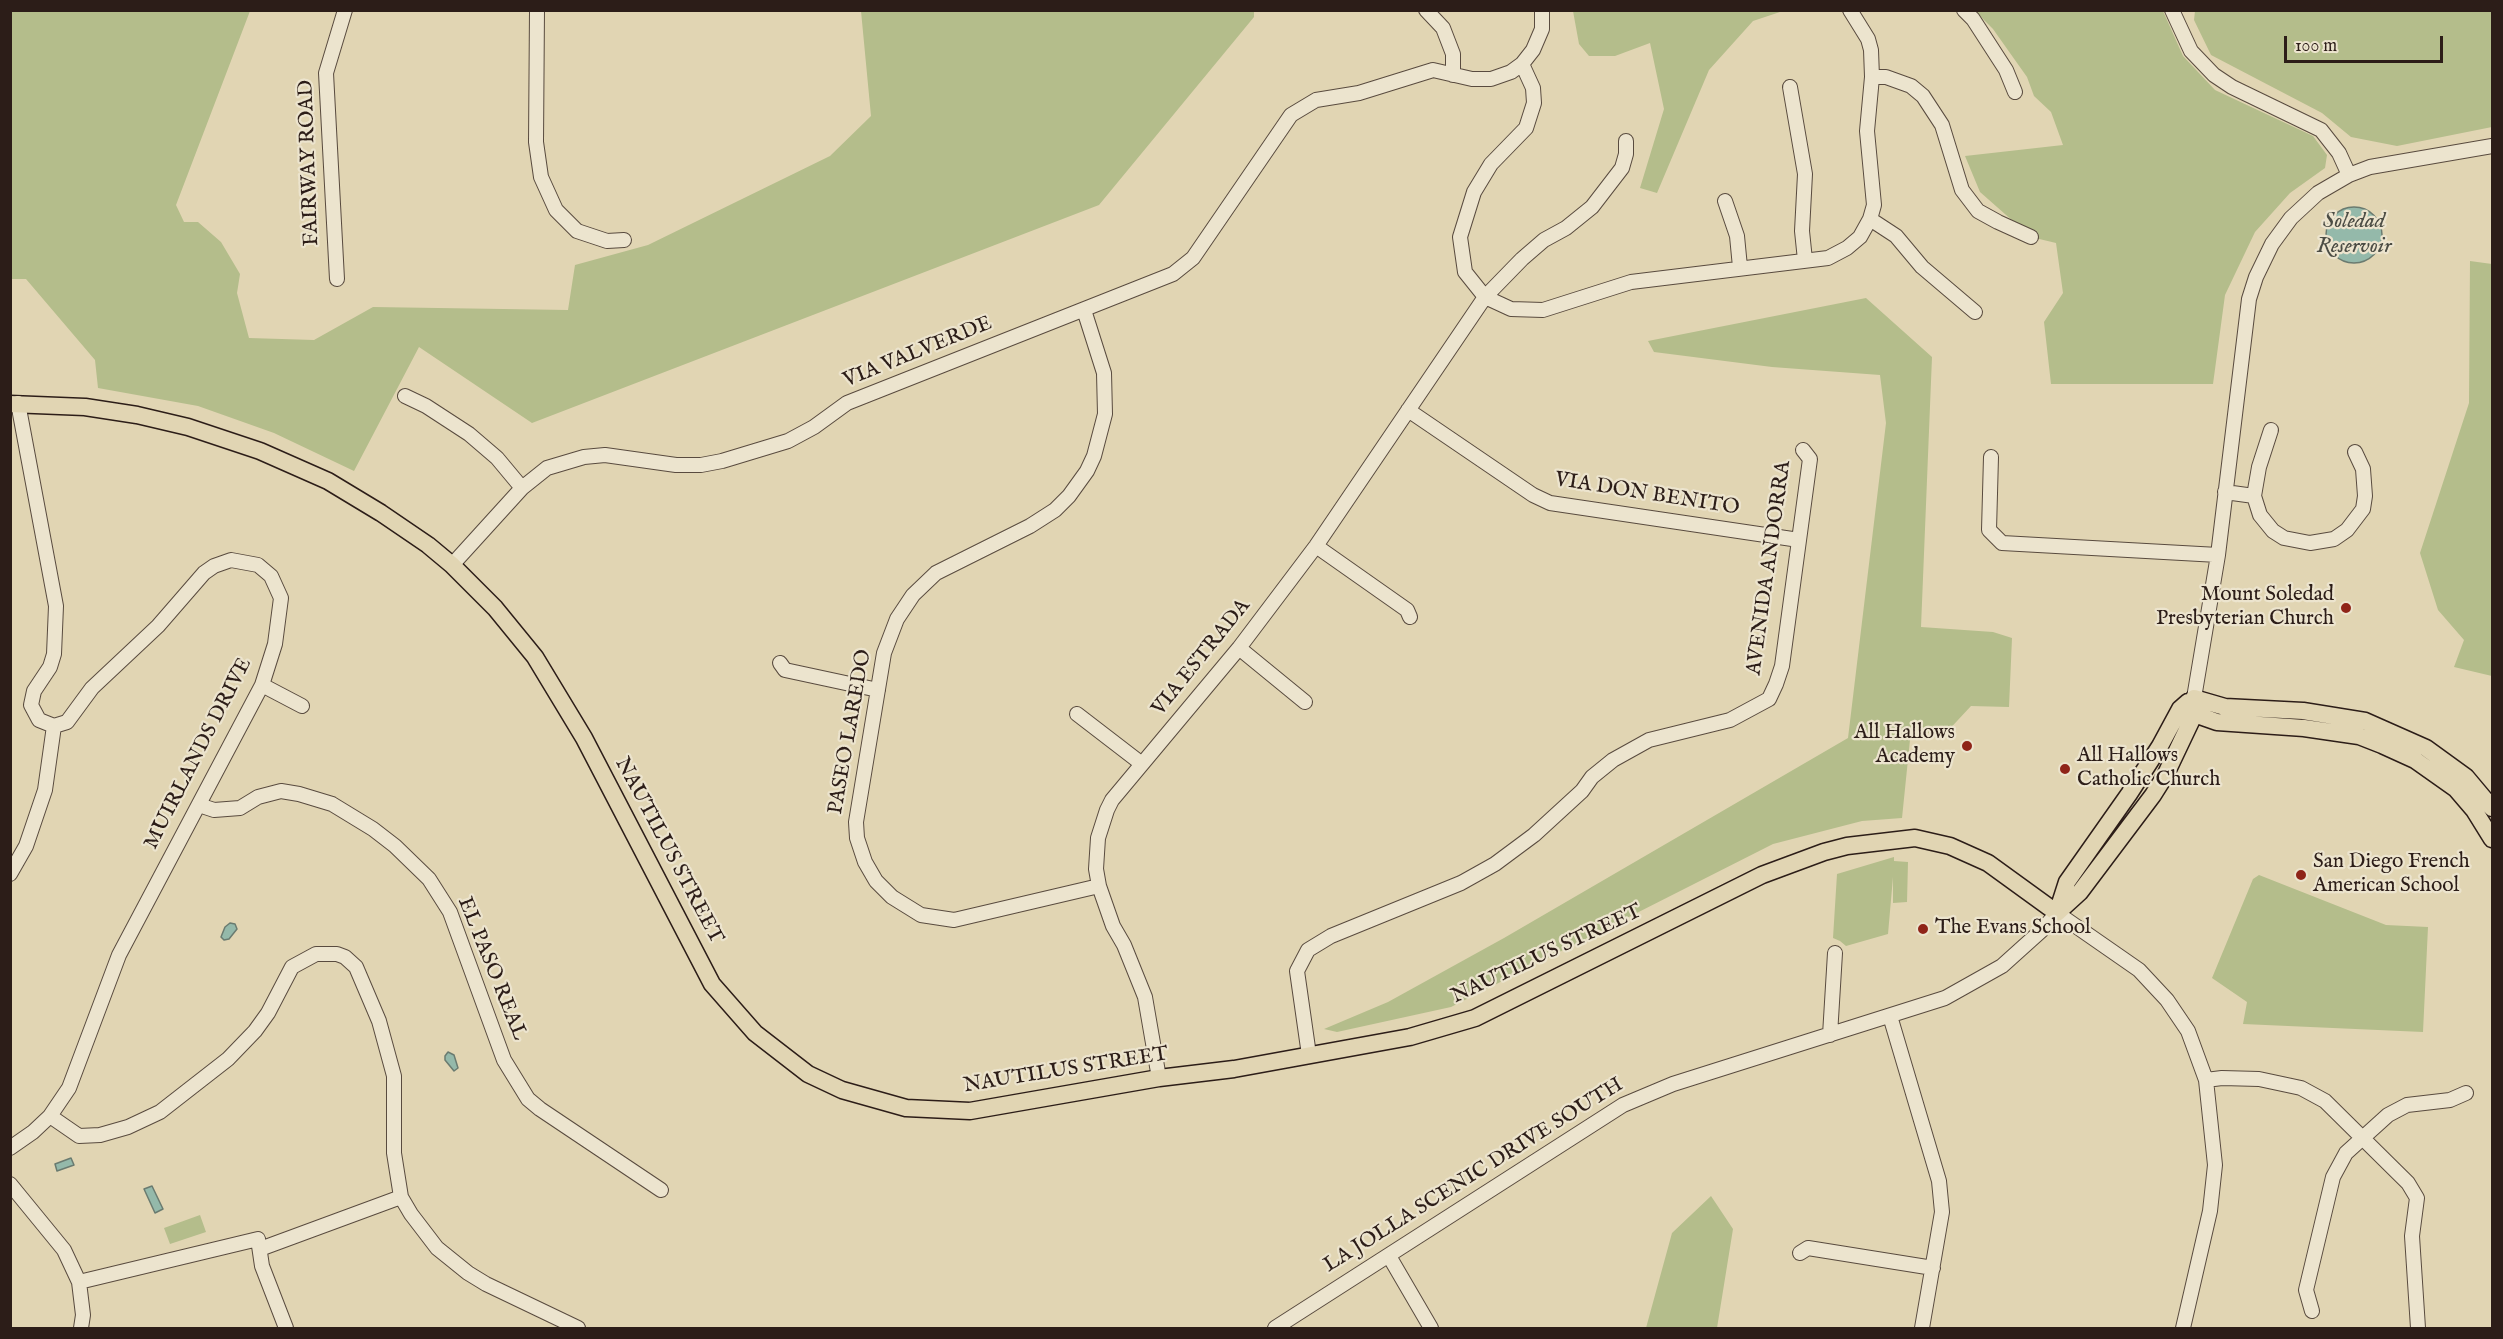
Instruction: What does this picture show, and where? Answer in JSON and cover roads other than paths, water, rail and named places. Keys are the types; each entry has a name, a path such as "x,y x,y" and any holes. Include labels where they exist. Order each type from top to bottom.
{"main road":[{"name":"NAUTILUS STREET","path":"14,404 85,407 137,415 188,427 260,451 327,481 381,513 428,545 452,565 495,608 535,657 584,738 712,984 755,1033 808,1074 842,1090 906,1108 929,1111 970,1111 1159,1078 1234,1069 1410,1037 1475,1018 1762,875 1847,846 1915,838 1950,846 1988,863 2057,913"},
{"path":"2189,707 2303,711 2364,721 2426,748 2466,777 2493,808"},
{"path":"2189,707 2217,722 2335,732 2359,736 2382,745 2415,760 2456,789 2474,810 2493,839"},
{"name":"LA JOLLA SCENIC DRIVE SOUTH","path":"2057,913 2067,882 2189,707"}],"street":[{"name":"FAIRWAY ROAD","path":"337,279 326,73 345,10"},
{"path":"537,10 536,142 541,177 556,210 577,231 607,241 624,240"},
{"path":"1426,10 1443,28 1453,54 1453,75"},
{"path":"1542,10 1542,29 1533,50 1522,64 1533,88 1534,103 1526,128 1485,173 1474,192 1460,237 1465,272 1485,297 1511,309 1543,310 1631,282 1828,258 1847,248 1860,237 1870,219 1874,205 1867,131 1872,77 1871,50 1868,39 1850,10"},
{"path":"1964,10 1973,19 2006,70 2015,92"},
{"path":"2172,10 2191,51 2214,75 2232,87 2321,130 2329,137 2339,153 2349,176"},
{"name":"VIA VALVERDE","path":"452,565 522,488 547,468 584,457 605,455 676,465 701,465 788,441 814,427 847,403 1173,274 1193,258 1291,115 1316,100 1359,93 1433,70 1472,79 1491,79 1511,72 1522,64"},
{"path":"1872,77 1886,77 1911,86 1923,96 1941,125 1962,190 1978,211 2031,237"},
{"path":"1790,87 1805,174 1802,231 1805,260"},
{"name":"VIA ESTRADA","path":"1159,1078 1145,997 1124,945 1113,926 1099,886 1096,869 1098,837 1107,810 1142,764 1239,648 1316,546 1485,297 1536,247 1592,207 1622,168 1626,154 1626,141"},
{"name":"LA JOLLA SCENIC DRIVE SOUTH","path":"2189,707 2218,555 2249,299 2256,277 2272,244 2291,218 2318,193 2349,176 2370,167 2493,146"},
{"path":"1725,201 1737,236 1740,267"},
{"path":"1870,219 1896,236 1922,267 1975,312"},
{"name":"PASEO LAREDO","path":"1084,309 1104,373 1105,414 1088,471 1055,510 1030,526 936,573 914,595 897,619 884,653 856,822 857,838 876,880 892,897 921,915 954,920 1099,886"},
{"path":"405,396 426,406 470,434 497,458 522,488"},
{"path":"10,874 26,846 45,790 54,726 39,720 32,705 34,691 50,666 54,654 56,606 14,404"},
{"name":"VIA DON BENITO","path":"1408,410 1533,495 1550,503 1799,540"},
{"path":"2271,430 2259,466 2254,496 2260,515 2272,531 2284,538 2310,543 2334,539 2347,530 2363,509 2365,496 2363,470 2355,452"},
{"name":"AVENIDA ANDORRA","path":"1309,1055 1297,971 1308,950 1331,936 1461,883 1495,864 1534,835 1582,791 1592,777 1613,760 1648,740 1730,720 1769,699 1782,666 1810,459 1803,450"},
{"path":"1991,457 1989,531 2002,543 2218,555"},
{"path":"2226,492 2254,496"},
{"path":"1316,546 1407,610 1410,617"},
{"name":"MUIRLANDS DRIVE","path":"10,1148 33,1132 50,1116 69,1088 119,955 262,685 275,644 281,598 271,576 258,565 231,560 214,566 204,573 158,626 92,688 67,722 54,726"},
{"path":"1239,648 1305,702"},
{"path":"780,663 784,670 878,690"},
{"path":"262,685 302,706"},
{"path":"1077,714 1142,764"},
{"name":"EL PASO REAL","path":"199,805 214,810 240,808 258,797 281,791 299,794 332,804 373,829 395,846 429,879 450,912 504,1060 528,1099 661,1190"},
{"path":"2057,913 2139,970 2167,1000 2188,1031 2206,1080 2212,1126 2214,1177 2210,1211 2183,1329"},
{"name":"LA JOLLA SCENIC DRIVE SOUTH","path":"1275,1329 1623,1105 1673,1084 1945,998 1979,981 2002,966 2042,930 2057,913"},
{"path":"1830,1035 1835,953"},
{"path":"50,1116 79,1136 100,1135 128,1127 160,1112 228,1059 255,1031 268,1013 292,967 316,954 337,954 345,957 356,967 379,1022 394,1076 394,1153 401,1197 437,1248 468,1273 578,1329"},
{"path":"1890,1016 1939,1181 1942,1212 1922,1329"},
{"path":"2206,1080 2259,1079 2301,1088 2325,1101 2408,1183 2417,1198 2412,1236 2418,1329"},
{"path":"2312,1311 2306,1290 2332,1177 2346,1153 2388,1115 2407,1105 2450,1100 2466,1093"},
{"path":"10,1184 64,1250 79,1282 83,1315 81,1329"},
{"path":"260,1249 401,1197"},
{"path":"79,1282 258,1239 262,1266 286,1329"},
{"path":"1800,1253 1808,1248 1933,1268"},
{"path":"1389,1256 1431,1329"}],"water":[{"name":"Soledad Reservoir","path":"2354,207 2365,209 2374,215 2380,224 2382,235 2380,246 2374,255 2365,261 2354,263 2343,261 2334,255 2328,246 2326,235 2328,224 2334,215 2343,209"},
{"path":"230,923 235,924 237,929 229,939 224,940 221,937 225,927"},
{"path":"448,1052 454,1055 458,1068 454,1071 445,1060"},
{"path":"71,1158 74,1165 57,1171 55,1164"},
{"path":"152,1186 163,1209 155,1213 144,1189"}],"place":[{"name":"Mount Soledad Presbyterian Church","path":"2346,608"},
{"name":"All Hallows Academy","path":"1967,746"},
{"name":"All Hallows Catholic Church","path":"2065,769"},
{"name":"San Diego French American School","path":"2301,875"},
{"name":"The Evans School","path":"1923,929"}]}
